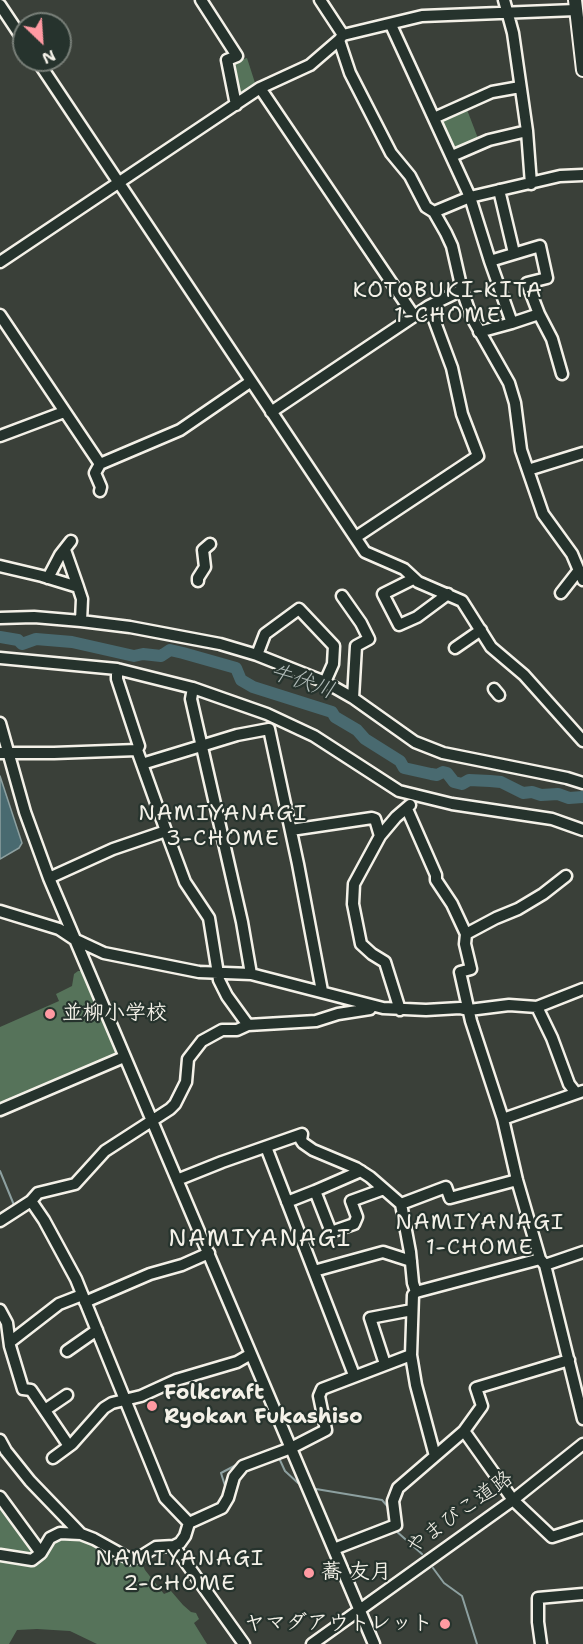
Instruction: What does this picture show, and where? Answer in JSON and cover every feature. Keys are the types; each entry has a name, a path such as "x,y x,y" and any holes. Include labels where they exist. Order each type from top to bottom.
{"main road":[{"path":"576,5 583,70"}],"street":[{"path":"201,0 237,56 227,60 236,105"},
{"path":"320,0 341,38 350,73 391,153 410,176 426,207 434,212 452,246 462,290 471,316 509,382 515,403 521,450 545,518 572,554 581,575 561,593"},
{"path":"504,0 513,33 531,183"},
{"path":"0,5 12,23"},
{"path":"0,261 261,88 310,65 341,38 422,16 508,12 576,5"},
{"path":"391,25 470,197 512,322"},
{"path":"45,72 365,552 404,569 418,582 462,601 491,646 524,675 583,741"},
{"path":"434,118 492,92 520,87"},
{"path":"261,88 414,316"},
{"path":"452,156 489,140 526,131"},
{"path":"434,212 470,197 560,176 583,175"},
{"path":"499,190 514,253"},
{"path":"490,261 540,246 547,278 527,283 552,339 562,374"},
{"path":"271,412 429,306 462,290"},
{"path":"356,537 478,456 462,414 452,368 429,306"},
{"path":"479,332 539,314"},
{"path":"0,315 100,464"},
{"path":"100,491 101,487 94,473 100,464 180,430 250,382"},
{"path":"0,436 64,412"},
{"path":"528,470 583,453"},
{"path":"198,543 199,578 205,567 203,550 210,544"},
{"path":"48,578 68,545 81,599 81,621"},
{"path":"0,566 78,587"},
{"path":"413,579 383,594 399,625 417,617 448,594"},
{"path":"342,596 369,639 356,646 353,698"},
{"path":"257,655 265,634 299,609 334,646 333,664 326,682"},
{"path":"0,618 34,617 81,621 130,627 220,644 257,655 326,682 353,698 414,742 468,759 583,783"},
{"path":"455,648 481,630"},
{"path":"0,658 117,669 193,688 266,713 314,736 399,791 452,804 552,819 583,830"},
{"path":"117,669 117,679 139,746 137,750 166,831 185,882 209,918 219,980 227,996 248,1025"},
{"path":"193,688 191,699 242,922 251,974"},
{"path":"0,723 4,753 49,878 375,1644"},
{"path":"142,764 202,745 269,729 322,991"},
{"path":"4,753 137,750"},
{"path":"400,1010 385,962 361,944 353,904 354,884 380,836 396,817 407,809 416,796"},
{"path":"407,809 436,875 436,880 452,904 466,933 465,944 471,969 460,972 469,1010 503,1119 517,1180 542,1262 583,1419"},
{"path":"291,830 372,818 375,819 380,836"},
{"path":"49,878 113,849 166,831"},
{"path":"466,933 518,909 543,894 566,876"},
{"path":"0,913 59,929 104,953 199,972 251,974 382,1008 469,1010 509,1005 537,1007 583,989"},
{"path":"503,1119 579,1093 569,1084 552,1038 537,1007"},
{"path":"0,1221 31,1201 38,1193 75,1184 105,1151 175,1104 186,1082 188,1059 202,1041 222,1030 237,1030 248,1025 316,1021 338,1014 382,1008"},
{"path":"0,1110 124,1057"},
{"path":"177,1180 302,1134 301,1140 314,1150 361,1171 401,1204 416,1292 412,1310 411,1354 416,1385 435,1456"},
{"path":"266,1147 354,1376"},
{"path":"287,1202 361,1171"},
{"path":"401,1204 446,1187 450,1198 517,1180"},
{"path":"315,1191 331,1232 354,1224 357,1217 351,1201 384,1189"},
{"path":"31,1201 71,1268 165,1498 189,1523"},
{"path":"314,1271 383,1252 411,1261"},
{"path":"416,1292 583,1252"},
{"path":"10,1342 59,1304 84,1298 150,1274 182,1266 209,1253"},
{"path":"0,1310 6,1323 23,1389 31,1390 69,1446"},
{"path":"385,1364 370,1318 412,1310"},
{"path":"67,1351 97,1330"},
{"path":"53,1458 69,1446 104,1408 112,1403 141,1396 176,1380 237,1362 251,1354"},
{"path":"0,1555 32,1560 41,1553 50,1538 60,1533 81,1534 130,1559 140,1557 156,1548 174,1546 180,1543 185,1536 189,1523 222,1508 228,1498 234,1477 243,1466 291,1448 326,1430 319,1396 322,1389 411,1354"},
{"path":"334,1549 396,1525 394,1494 464,1431 482,1406 476,1388 569,1360"},
{"path":"45,1410 64,1399"},
{"path":"464,1431 513,1500 552,1537 583,1527"},
{"path":"0,1440 30,1481 81,1534"},
{"name":"やまびこ道路","path":"312,1644 513,1500 583,1444"},
{"path":"0,1497 41,1553"},
{"path":"174,1546 244,1644"},
{"path":"541,1644 538,1598 583,1594"}],"green space":[{"path":"247,58 256,86 239,99 232,62"},
{"path":"466,107 479,141 457,151 453,150 440,124 441,118"},
{"path":"81,971 118,1057 0,1108 0,1027 59,1001 56,994 72,986 74,974"},
{"path":"0,1501 36,1552 32,1556 0,1553"},
{"path":"74,1536 141,1561 145,1570 164,1594 171,1591 183,1605 196,1613 199,1619 194,1623 207,1644 97,1644 70,1631 37,1629 17,1630 9,1644 0,1644 0,1558 23,1562 57,1538"}],"water":[{"path":"0,776 22,843 19,848 0,859"}],"waterway":[{"name":"牛伏川","path":"0,637 18,640 22,644 36,639 72,642 134,656 143,654 161,656 170,650 183,653 236,668 241,680 253,687 332,712 335,717 357,730 365,739 400,761 404,768 437,775 447,773 454,782 462,784 469,780 501,782 523,793 558,794 569,798 583,797"},
{"path":"0,1171 14,1205 22,1201"},
{"path":"254,1456 275,1448"},
{"path":"279,1458 285,1471 298,1483"},
{"path":"226,1489 221,1473 238,1464"},
{"path":"316,1489 382,1500 389,1508"},
{"path":"185,1513 192,1515 207,1509"},
{"path":"395,1530 422,1554"},
{"path":"433,1568 444,1583 462,1596 477,1644"}],"place":[{"name":"並柳小学校","path":"50,1014"},
{"name":"Folkcraft Ryokan Fukashiso","path":"152,1406"},
{"name":"蕎 友月","path":"309,1573"},
{"name":"ヤマダアウトレット","path":"445,1624"}],"district":[{"name":"KOTOBUKI-KITA 1-CHOME","path":"448,304"},
{"name":"NAMIYANAGI 3-CHOME","path":"223,826"},
{"name":"NAMIYANAGI 1-CHOME","path":"480,1236"},
{"name":"NAMIYANAGI","path":"260,1240"},
{"name":"NAMIYANAGI 2-CHOME","path":"180,1572"}]}
